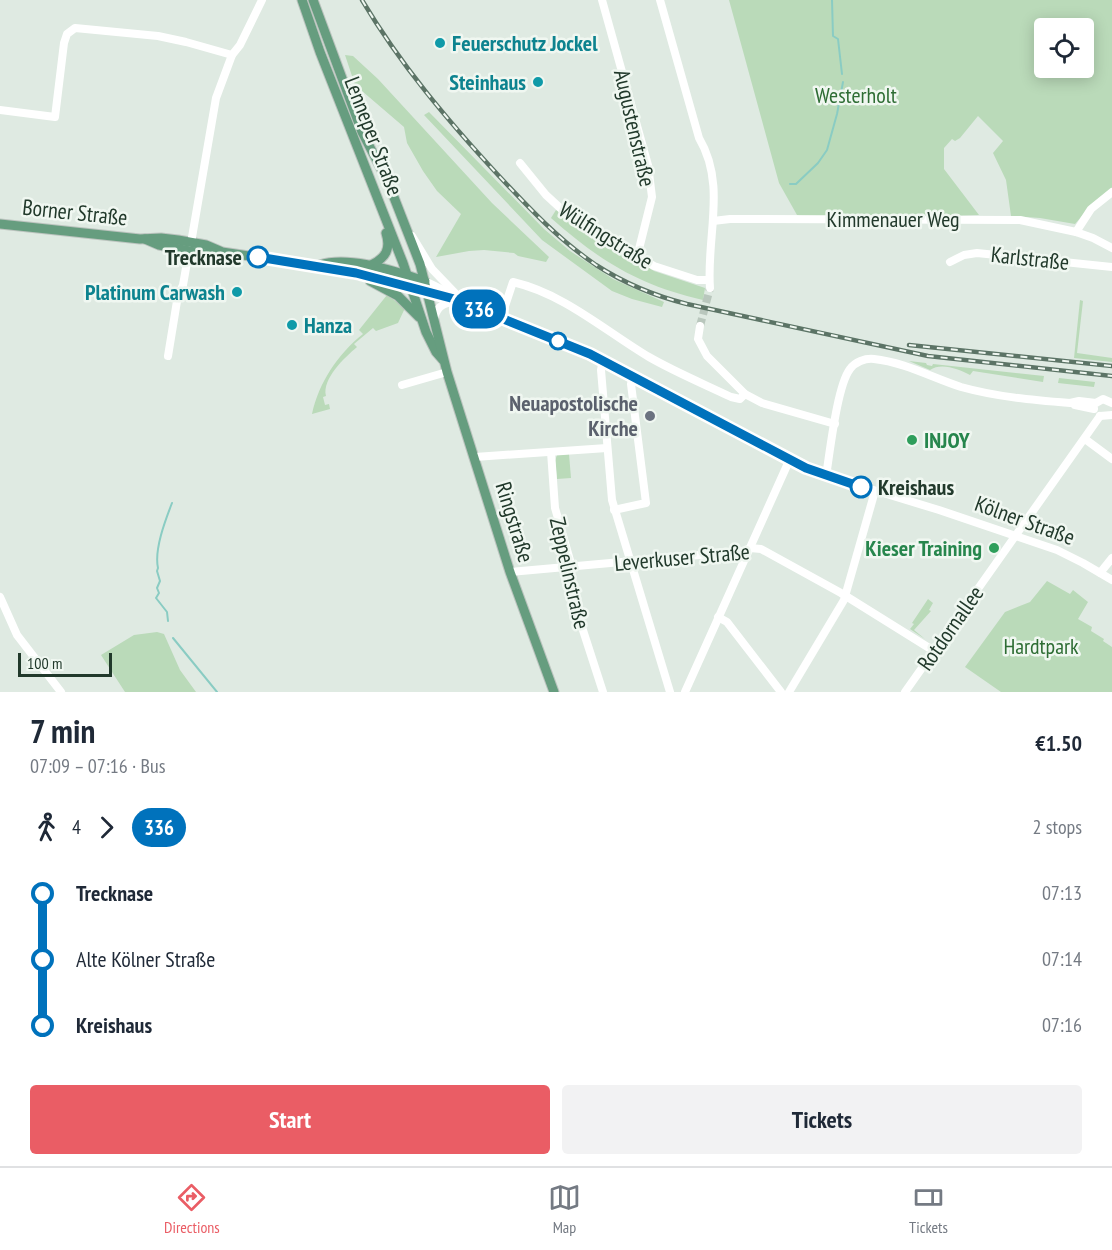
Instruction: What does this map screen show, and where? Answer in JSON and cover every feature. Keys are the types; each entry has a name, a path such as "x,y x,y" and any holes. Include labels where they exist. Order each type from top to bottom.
{"main road":[{"name":"Lenneper Straße","path":"313,0 362,132 388,182 425,281"},
{"name":"Lenneper Straße","path":"303,5 411,286"},
{"path":"370,266 382,259 388,247 386,232 378,213 380,203"},
{"name":"Borner Straße","path":"0,224 145,239 161,238 190,247 206,245 222,252 356,273 411,286"},
{"name":"Borner Straße","path":"317,266 330,261 370,266 395,270 425,281"},
{"path":"356,273 362,279 377,284 398,296 422,321"},
{"name":"Ringstraße","path":"425,281 446,367 510,572 554,692"},
{"name":"Ringstraße","path":"411,286 422,321 436,352 446,367"},
{"name":"Kölner Straße","path":"411,286 428,292"}],"street":[{"name":"Augustenstraße","path":"602,0 648,165 652,189 637,257"},
{"path":"660,0 699,138 709,156 713,173 713,221"},
{"path":"168,356 216,98 232,55 240,45 261,3"},
{"path":"0,110 55,117 64,43 67,34 75,28 161,36 232,55"},
{"name":"Wülfingstraße","path":"520,163 530,177 563,211 637,257 664,270 710,284 713,221"},
{"path":"1076,232 1091,209 1112,192"},
{"name":"Kimmenauer Weg","path":"713,221 730,219 1010,219 1076,232"},
{"path":"406,227 432,269 462,301"},
{"name":"Karlstraße","path":"1076,232 1112,248"},
{"name":"Karlstraße","path":"950,262 964,255 977,253 1112,267"},
{"name":"Kölner Straße","path":"425,281 462,301 603,360 789,461 826,476 1062,552 1112,580"},
{"path":"501,318 513,282 530,286 561,300 650,358 731,398 740,399 745,394"},
{"name":"Kölner Straße","path":"428,292 462,301"},
{"path":"434,321 436,311 442,305 462,301"},
{"path":"700,326 698,339 704,352 745,394 755,401 835,424"},
{"path":"826,476 839,400 847,375 858,362 875,359 904,366 973,390 1028,400 1095,406 1103,399 1112,403"},
{"path":"603,360 601,370 610,490 614,510 670,692"},
{"path":"402,385 446,367"},
{"path":"614,510 646,503 631,384 634,376"},
{"path":"1095,406 1100,416 1112,415"},
{"name":"Rotdornallee","path":"905,692 1100,416"},
{"path":"1085,439 1112,459"},
{"path":"475,457 607,448"},
{"name":"Zeppelinstraße","path":"551,452 555,508 572,567 570,571 576,604 603,692"},
{"path":"685,692 789,461"},
{"path":"789,692 845,596 875,491"},
{"name":"Leverkuser Straße","path":"510,572 744,551 750,548 761,549 845,596 933,651"},
{"path":"1100,573 1112,558"},
{"path":"0,597 17,635 61,692"},
{"path":"718,617 728,622 781,692"}],"green space":[{"name":"Westerholt","path":"729,0 1112,0 1112,189 1093,203 1075,224 1011,216 1006,180 993,153 1003,141 978,116 960,138 955,141 952,139 944,148 944,169 979,215 894,218 801,217 797,215 779,183"},
{"path":"345,55 353,56 378,79 492,203 549,257 546,262 518,256 514,253 484,250 436,257 461,214 437,191 423,171 407,143 404,127 355,85"},
{"path":"429,112 544,229 570,251 613,279 664,302 662,307 612,291 542,240 424,115"},
{"path":"556,210 654,271 705,288 703,300 639,279 603,259 551,218"},
{"path":"387,295 405,308 398,323 376,331 373,328 354,344 357,347 340,363 327,383 326,396 323,397 325,405 329,404 330,409 312,414 319,391 331,370 345,350 363,334 359,330"},
{"path":"1080,300 1083,301 1077,353 1112,358 1112,362 1074,358"},
{"path":"909,361 932,366 933,364 1044,376 1043,382 973,371 970,375 945,366 930,370"},
{"path":"1059,378 1095,382 1094,387 1058,383"},
{"path":"569,454 571,478 557,479 555,461 557,455"},
{"name":"Hardtpark","path":"1047,581 1070,594 1073,590 1088,602 1078,619 1092,627 1091,631 1112,647 1112,692 1001,692 965,667 1005,612 1030,602"},
{"path":"928,599 933,603 929,610 931,611 914,630 925,639 910,629"},
{"path":"157,632 164,634 180,670 196,692 125,692 101,655 134,635"}],"waterway":[{"path":"832,0 833,36 838,39 842,74"},
{"path":"790,184 796,184 818,163 827,150 843,82"},
{"path":"168,621 167,612 156,598 160,581 157,561 161,536 172,503"},
{"path":"173,638 217,692"}],"tunnel":[{"path":"700,326 710,288"}],"railway":[{"path":"362,0 392,47 426,91 499,176 569,245 618,278 652,293 687,304 928,356 1112,376"},
{"path":"909,345 1112,366"}],"bus line":[{"name":"336","path":"258,257 356,273 462,301 590,354 789,461 861,487"}],"place":[{"name":"Feuerschutz Jockel","path":"440,43"},
{"name":"Steinhaus","path":"538,82"},
{"name":"Trecknase","path":"258,257"},
{"name":"Platinum Carwash","path":"237,292"},
{"name":"Hanza","path":"292,325"},
{"name":"Neuapostolische Kirche","path":"650,416"},
{"name":"INJOY","path":"912,440"},
{"name":"Kreishaus","path":"861,487"},
{"name":"Kieser Training","path":"994,548"}]}
